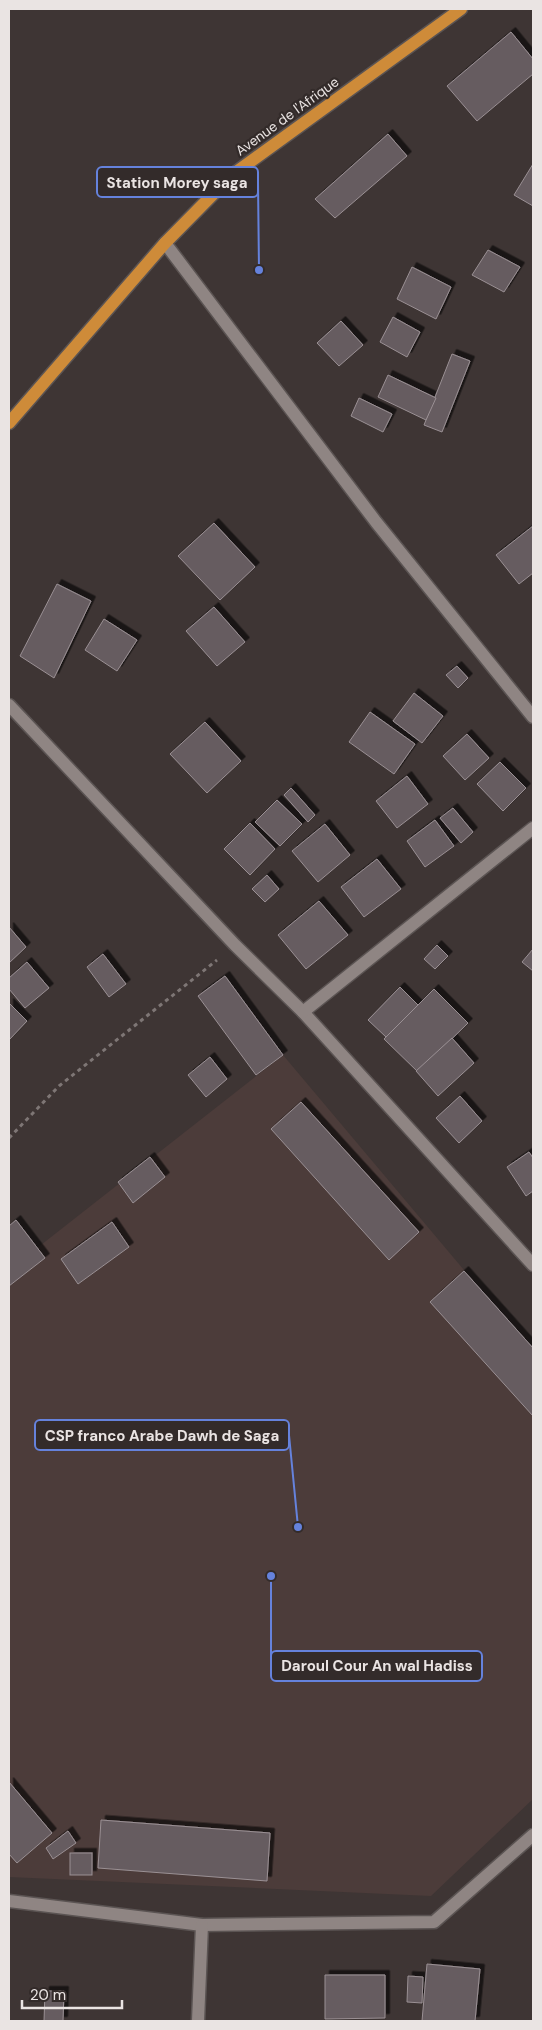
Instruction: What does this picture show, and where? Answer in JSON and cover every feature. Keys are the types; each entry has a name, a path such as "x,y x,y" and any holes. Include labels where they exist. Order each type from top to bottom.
{"main road":[{"name":"Avenue de l'Afrique","path":"9,423 165,243 232,175 460,9"}],"street":[{"path":"165,243 376,522 533,717"},
{"path":"9,705 235,945 303,1012 533,1265"},
{"path":"303,1012 533,828"},
{"path":"9,1901 202,1925 434,1922 533,1834"},
{"path":"198,2021 202,1925"}],"path":[{"path":"9,1138 59,1086 235,945"}],"shaded area":[{"path":"283,1055 533,1352 533,1799 431,1896 9,1877 9,1270"}],"building":[{"path":"511,32 533,59 533,74 477,121 447,86"},
{"path":"388,134 407,156 335,218 315,199"},
{"path":"533,164 533,206 514,195"},
{"path":"488,250 520,267 504,292 472,275"},
{"path":"412,267 451,287 436,319 397,299"},
{"path":"393,317 420,332 407,357 380,342"},
{"path":"341,321 363,345 339,366 317,343"},
{"path":"452,354 470,361 442,432 424,425"},
{"path":"388,375 436,398 426,420 378,397"},
{"path":"359,398 392,414 383,432 351,416"},
{"path":"214,523 255,567 220,600 178,556"},
{"path":"533,526 533,573 519,584 496,555"},
{"path":"57,584 91,601 54,678 20,656"},
{"path":"214,607 245,642 217,666 186,631"},
{"path":"104,619 137,640 117,671 85,650"},
{"path":"457,666 468,678 458,688 446,675"},
{"path":"414,693 443,716 422,743 393,721"},
{"path":"370,712 415,744 394,774 349,742"},
{"path":"205,722 241,761 207,793 170,754"},
{"path":"467,734 489,758 465,780 443,756"},
{"path":"500,762 526,788 503,811 477,784"},
{"path":"407,776 428,804 397,828 376,801"},
{"path":"291,788 315,815 308,822 284,795"},
{"path":"277,800 302,824 280,846 255,822"},
{"path":"453,808 473,832 461,843 440,818"},
{"path":"435,820 454,846 425,867 407,841"},
{"path":"250,823 275,849 250,875 224,849"},
{"path":"325,824 350,855 318,882 292,851"},
{"path":"377,859 401,889 364,917 341,887"},
{"path":"267,875 279,889 265,902 252,889"},
{"path":"319,901 348,935 306,969 278,935"},
{"path":"9,927 26,947 9,963"},
{"path":"437,945 448,956 435,969 424,959"},
{"path":"533,949 533,971 522,962"},
{"path":"103,954 126,984 109,997 87,967"},
{"path":"27,962 49,988 25,1008 9,989 9,978"},
{"path":"225,976 283,1055 256,1075 198,996"},
{"path":"400,987 418,1005 386,1037 368,1020"},
{"path":"434,989 468,1023 418,1072 384,1039"},
{"path":"9,1003 27,1021 9,1040"},
{"path":"452,1038 474,1063 438,1096 416,1071"},
{"path":"210,1057 227,1079 206,1097 188,1075"},
{"path":"460,1096 482,1121 459,1143 436,1118"},
{"path":"301,1102 419,1232 389,1260 271,1129"},
{"path":"529,1152 533,1158 533,1191 526,1196 507,1167"},
{"path":"150,1157 165,1177 133,1203 118,1182"},
{"path":"16,1220 45,1258 9,1286 9,1226"},
{"path":"112,1222 129,1247 78,1284 61,1259"},
{"path":"464,1271 533,1348 533,1416 430,1302"},
{"path":"9,1782 52,1833 17,1863 9,1854"},
{"path":"101,1820 270,1833 267,1881 98,1868"},
{"path":"68,1831 76,1843 53,1859 46,1848"},
{"path":"70,1853 92,1853 92,1875 70,1875"},
{"path":"427,1964 480,1969 475,2021 422,2021"},
{"path":"325,1975 385,1975 385,2018 325,2019"},
{"path":"408,1976 423,1977 422,2003 407,2002"},
{"path":"45,1991 64,1991 63,2021 44,2021"}],"place":[{"name":"Station Morey saga","path":"259,270"},
{"name":"CSP franco Arabe Dawh de Saga","path":"298,1527"},
{"name":"Daroul Cour An wal Hadiss","path":"271,1576"}]}
